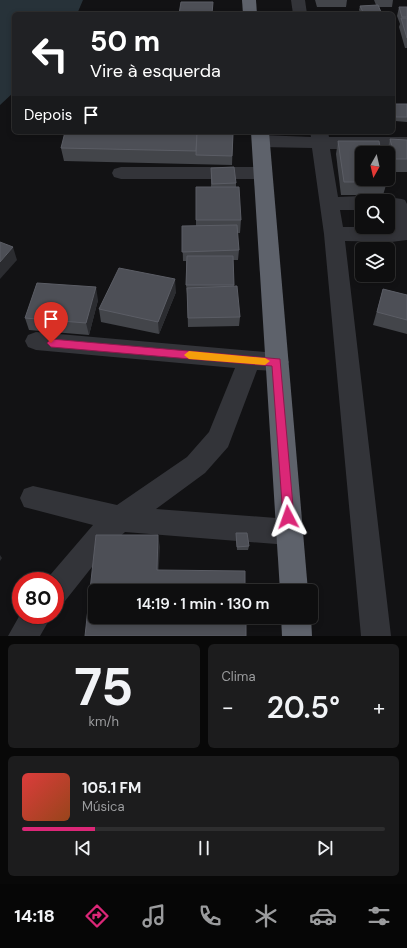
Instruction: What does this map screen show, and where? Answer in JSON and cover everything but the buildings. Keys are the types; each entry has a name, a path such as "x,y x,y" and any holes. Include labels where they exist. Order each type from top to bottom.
{"highway":[{"path":"249,0 250,12"},
{"path":"260,137 293,584"},
{"path":"296,624 297,636"}],"street":[{"path":"298,0 300,12"},
{"path":"260,137 407,142"},
{"path":"320,138 334,234 376,636"},
{"path":"121,173 263,173"},
{"path":"330,204 355,202"},
{"path":"334,234 391,235 406,233 405,221 398,205 395,205"},
{"path":"36,342 249,361 277,362"},
{"path":"64,580 97,539 120,519 196,465 219,439 249,361"},
{"path":"33,498 120,519 289,532"},
{"path":"23,636 31,624"}],"shaded area":[{"path":"0,0 83,0 78,12 12,12 12,94 0,105"}],"slow traffic":[{"path":"189,355 249,361 265,361"}],"route":[{"path":"51,343 249,361 277,362 288,517"}]}
